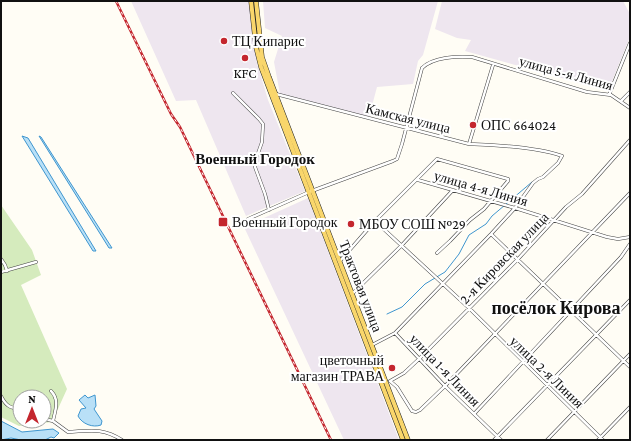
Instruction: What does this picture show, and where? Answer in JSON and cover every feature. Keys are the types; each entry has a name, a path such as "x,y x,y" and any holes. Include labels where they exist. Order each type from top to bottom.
{"main road":[{"name":"Трактовая улица","path":"251,1 256,47 260,64 340,261 372,346 388,381 408,440"},
{"name":"Трактовая улица","path":"256,1 262,57 403,440"}],"street":[{"path":"609,95 630,43"},
{"name":"улица 5-я Линия","path":"406,128 422,68 440,60 458,56 472,58 587,92 609,95 621,101 630,108"},
{"path":"469,144 492,64"},
{"path":"621,101 630,92"},
{"path":"233,93 263,124 262,142 255,161 255,167 269,210"},
{"name":"Камская улица","path":"275,94 469,144 551,152 562,156 558,163 544,177 538,179 533,184 515,208"},
{"path":"248,219 311,192 397,159 406,128"},
{"name":"2-я Кировская улица","path":"388,381 404,373 419,359 518,259 566,206 586,190 630,140"},
{"name":"улица 4-я Линия","path":"490,201 508,181 508,179 437,159 418,180 490,201 515,208 593,233 614,238 630,237"},
{"path":"340,261 375,221 418,180"},
{"path":"352,294 401,246 453,190"},
{"path":"388,381 397,387 412,411 416,412 420,410 495,335 593,233 630,192"},
{"path":"437,253 470,220 484,209 490,201"},
{"path":"395,333 515,208"},
{"name":"улица 2-я Линия","path":"375,221 469,308 603,440"},
{"path":"491,234 630,366"},
{"path":"474,414 621,257 630,244"},
{"path":"1,258 7,271"},
{"path":"1,272 36,262"},
{"path":"494,440 630,300"},
{"name":"улица 1-я Линия","path":"372,346 395,333 445,386 501,440"},
{"path":"547,440 630,354"},
{"path":"52,391 55,394 56,400 53,421 68,432 95,430 108,433 122,440"},
{"path":"1,396 5,404 12,408"},
{"path":"598,440 630,407"}],"shaded area":[{"path":"131,1 250,1 257,63 268,100 305,191 246,216 196,100 176,101"},
{"path":"263,1 438,1 423,55 418,61 413,84 377,87 369,117 280,94 274,62 282,36 265,28"},
{"path":"442,1 623,1 630,14 630,37 608,91 465,51 471,40 457,38 435,29"},
{"path":"308,198 399,440 344,440 244,227"}],"green space":[{"path":"1,205 32,250 41,275 21,285 67,389 52,422 52,389 12,389 12,422 1,417"}],"water":[{"path":"22,136 28,138 96,251 93,251"},
{"path":"39,136 41,137 112,248 109,248"},
{"path":"85,395 88,398 95,395 96,406 94,409 102,421 101,425 88,425 78,416 81,409 86,408 79,400"},
{"path":"1,421 12,427 12,429 16,429 22,432 53,429 59,433 54,438 51,437 45,440 21,440 11,438 1,440"}],"waterway":[{"path":"387,314 402,307 425,284 445,272 459,254 469,235 486,224 492,216 532,182"}],"railway":[{"path":"116,1 171,114 180,127 331,440"}],"place":[{"name":"ТЦ Кипарис","path":"224,41"},
{"name":"KFC","path":"245,58"},
{"name":"ОПС 664024","path":"473,125"},
{"name":"Военный Городок","path":"223,222"},
{"name":"МБОУ СОШ №29","path":"351,224"},
{"name":"цветочный магазин ТРАВА","path":"392,368"}],"district":[{"name":"Военный Городок","path":"255,159"},
{"name":"посёлок Кирова","path":"556,308"}]}
